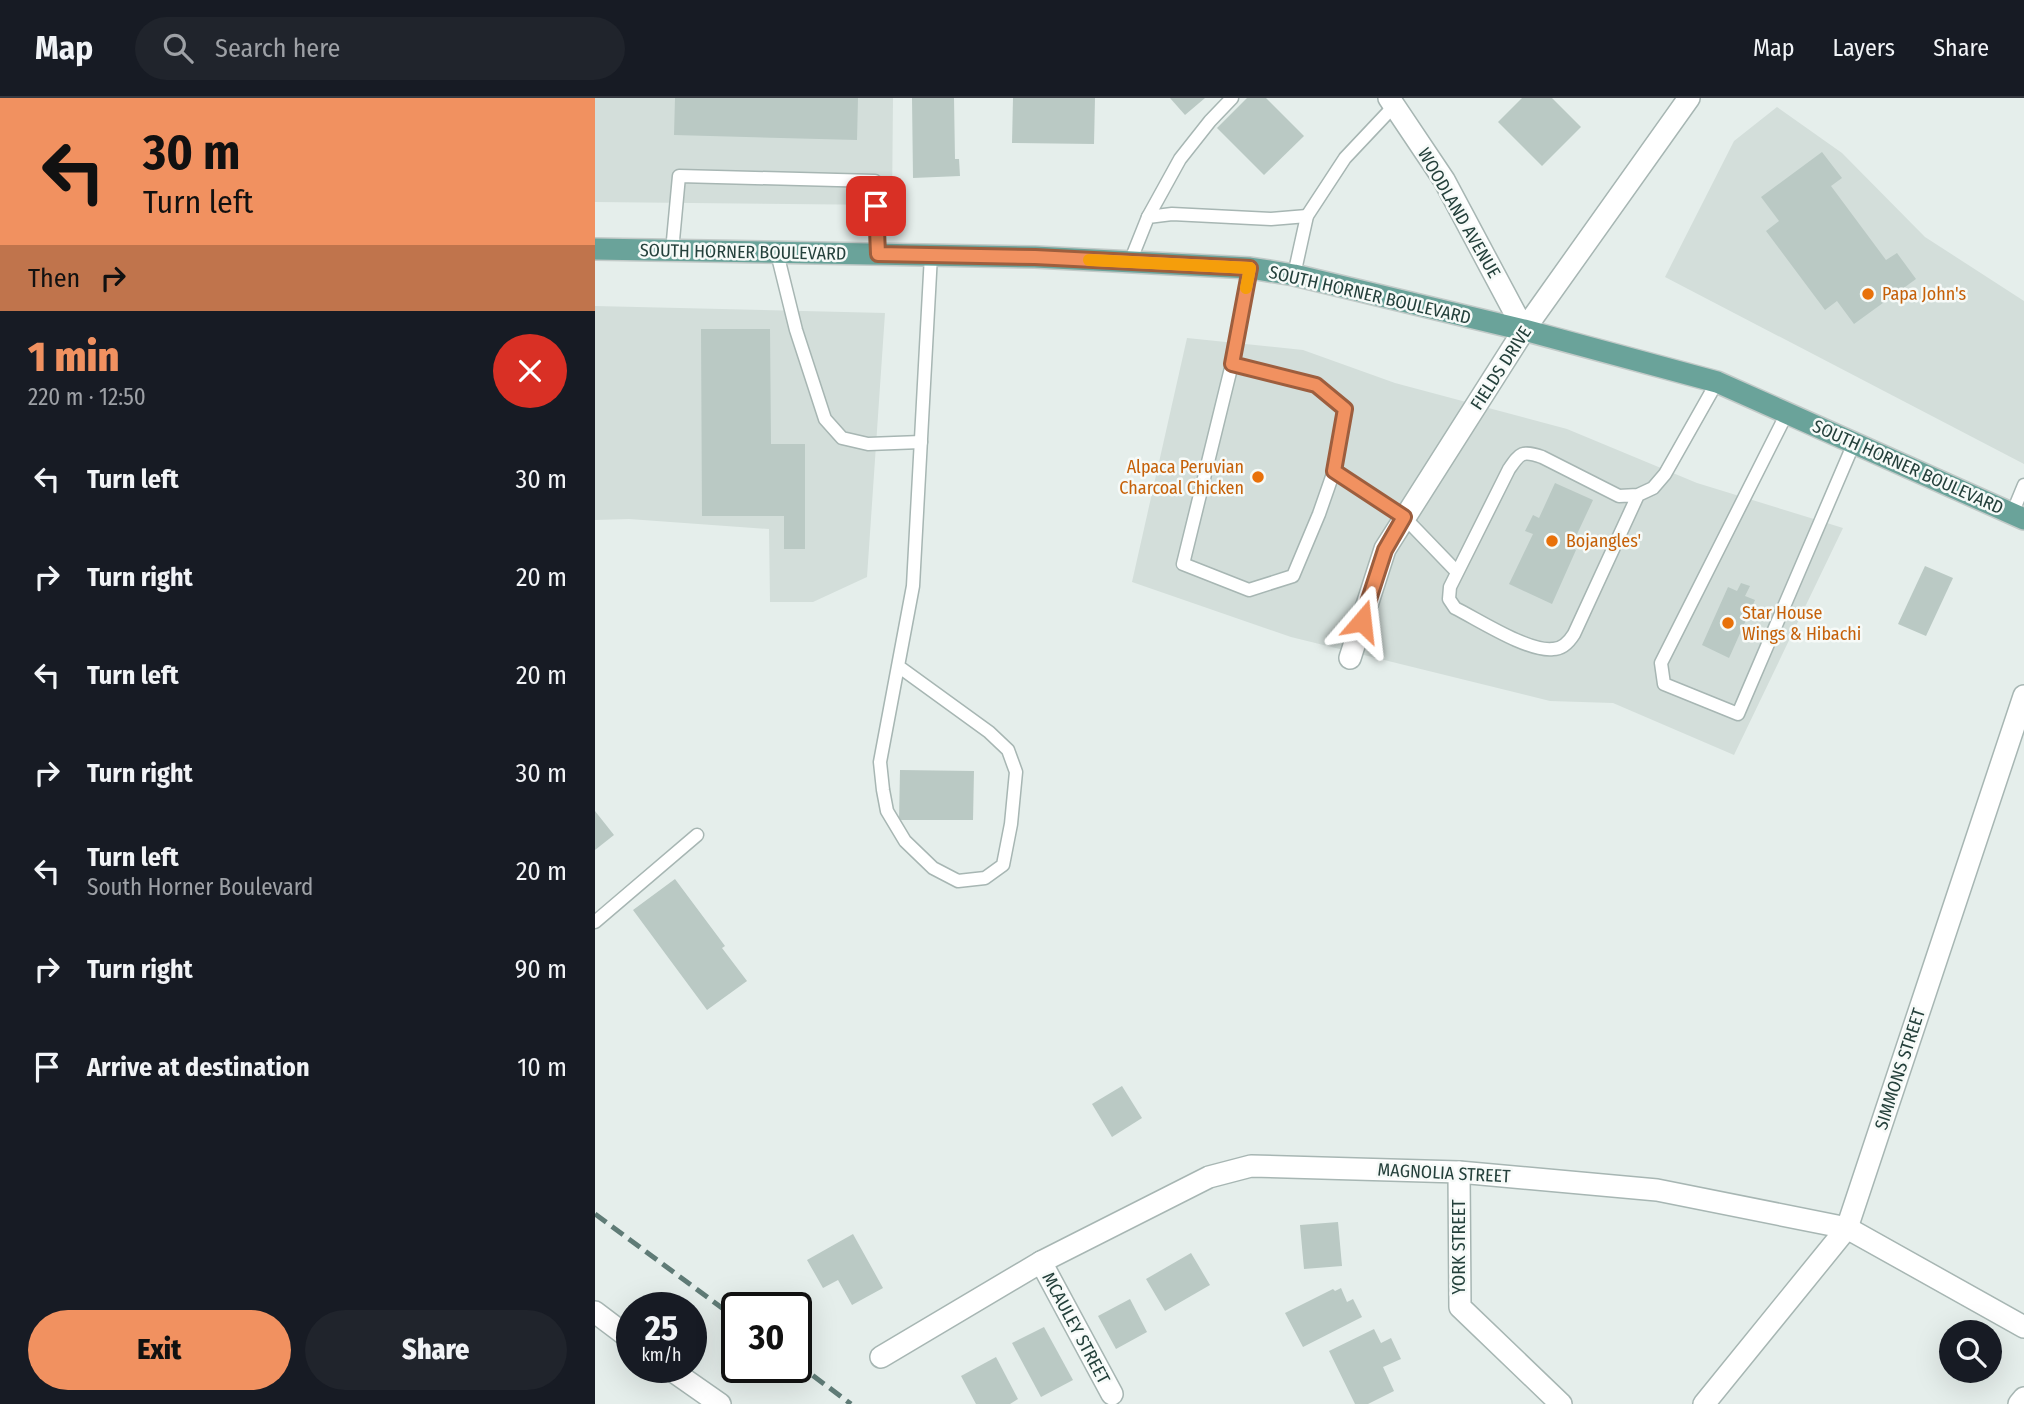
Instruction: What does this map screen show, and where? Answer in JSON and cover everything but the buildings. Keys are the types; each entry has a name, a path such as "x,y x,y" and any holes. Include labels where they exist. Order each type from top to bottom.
{"main road":[{"name":"SOUTH HORNER BOULEVARD","path":"595,249 1035,257 1250,268 1294,275 1524,330 1717,382 2018,516"}],"street":[{"name":"FIELDS DRIVE","path":"1350,658 1385,550 1404,517 1524,330 1689,98"},
{"name":"WOODLAND AVENUE","path":"1391,102 1444,180 1524,330"},
{"name":"SIMMONS STREET","path":"1704,1404 1847,1228 2024,696"},
{"name":"MAGNOLIA STREET","path":"881,1357 1041,1262 1209,1177 1251,1166 1459,1172 1657,1190 1847,1228 2024,1327"},
{"name":"YORK STREET","path":"1459,1172 1459,1307 1561,1404"},
{"name":"MCAULEY STREET","path":"1041,1262 1112,1394"},
{"path":"595,1312 616,1328"},
{"path":"689,1383 717,1403"},
{"path":"2019,1404 2024,1398"}],"lane":[{"path":"1130,262 1148,217 1180,159 1232,98"},
{"path":"1294,275 1307,216 1345,158 1391,102"},
{"path":"671,251 679,176 876,181 878,254"},
{"path":"1148,217 1173,214 1271,219 1307,216"},
{"path":"776,253 796,330 825,419 842,438 868,444 921,442"},
{"path":"898,666 989,732 1008,750 1016,772 1011,824 1003,865 985,878 958,881 933,868 905,841 887,811 880,762 898,666 913,586 931,255"},
{"path":"1232,364 1316,385 1345,409 1334,471 1293,576 1249,590 1183,564 1232,364 1250,268"},
{"path":"1637,495 1567,645 1554,650 1534,648 1455,608 1450,599 1450,587 1509,469 1519,455 1529,452 1619,496 1637,495 1653,488 1665,474 1717,382"},
{"path":"1787,414 1661,663 1664,684 1738,715 1854,443"},
{"path":"1334,471 1404,517 1457,572"},
{"path":"2018,516 2024,485"},
{"path":"595,922 697,835"}],"shaded area":[{"path":"595,98 893,98 892,205 595,202"},
{"path":"1777,107 1842,153 1925,237 2024,301 2024,464 1665,277 1734,141"},
{"path":"595,306 885,313 867,577 813,602 770,602 769,529 629,519 595,520"},
{"path":"1187,338 1303,350 1395,383 1567,429 1697,483 1843,528 1734,755 1613,703 1550,701 1291,637 1132,582"}],"railway":[{"path":"595,1214 721,1307"},
{"path":"812,1375 851,1404"}],"slow traffic":[{"path":"1089,260 1250,268 1246,288"}],"place":[{"name":"Papa John's","path":"1868,294"},
{"name":"Alpaca Peruvian Charcoal Chicken","path":"1258,477"},
{"name":"Bojangles'","path":"1552,541"},
{"name":"Star House Wings & Hibachi","path":"1728,623"}],"route":[{"path":"876,206 878,254 1035,257 1250,268 1232,364 1316,385 1345,409 1334,471 1404,517 1385,550 1362,621"}]}
